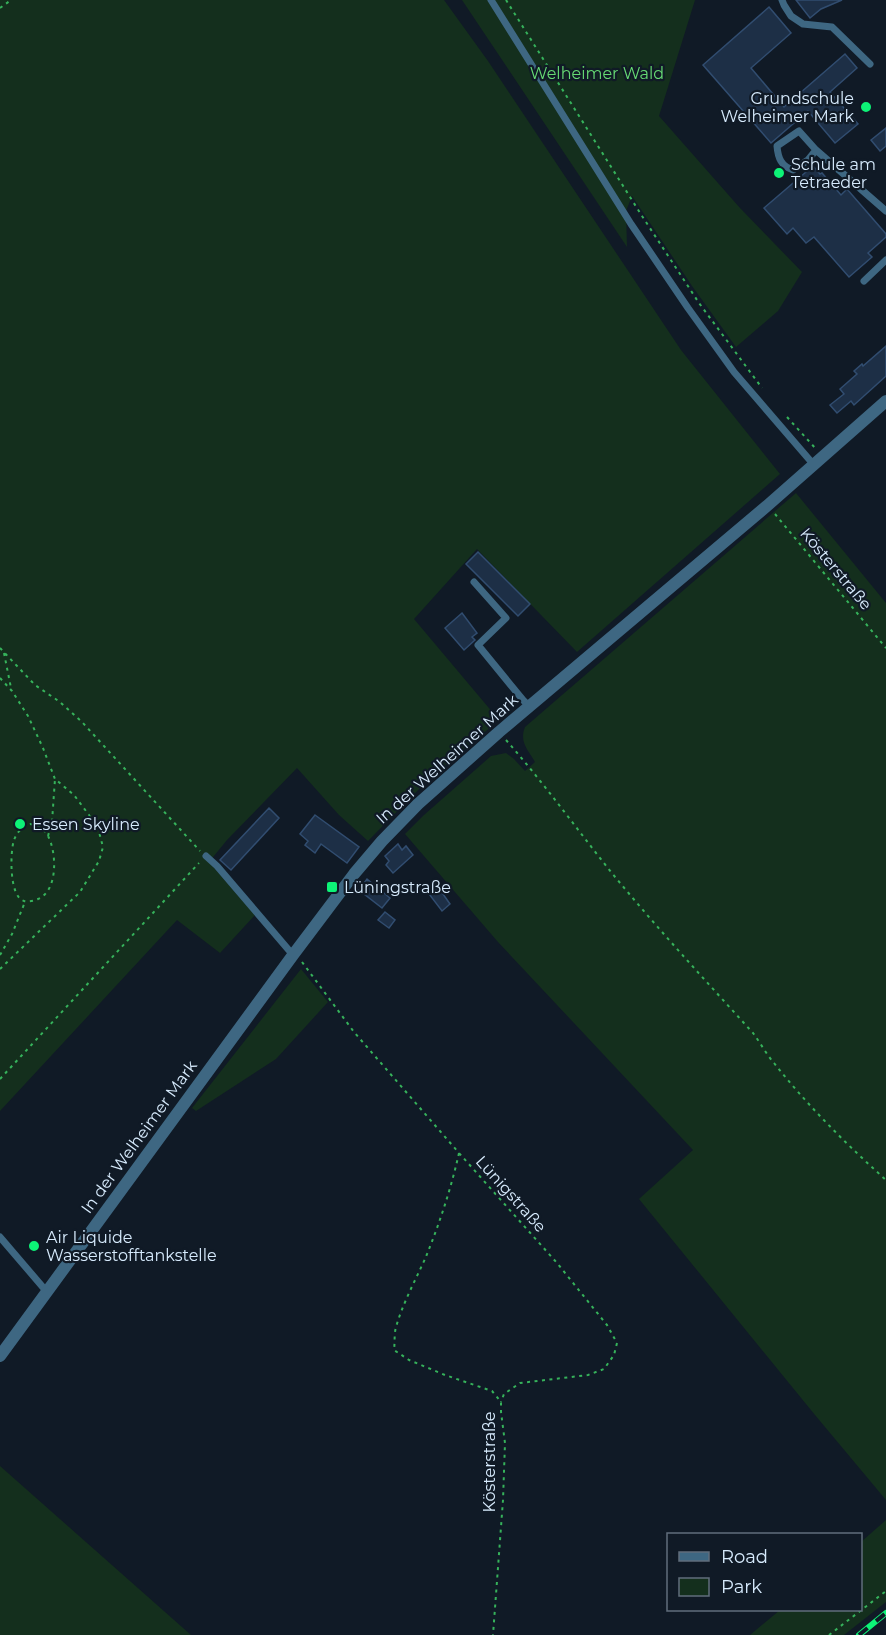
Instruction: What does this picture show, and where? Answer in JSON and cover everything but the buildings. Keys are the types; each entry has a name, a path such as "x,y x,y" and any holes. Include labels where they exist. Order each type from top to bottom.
{"street":[{"name":"In der Welheimer Mark","path":"0,1356 293,955 382,841 418,804 499,732 768,506 886,401"}],"lane":[{"path":"491,0 631,224 701,327 734,372 818,461"},
{"path":"782,0 791,16 803,24 832,27 870,64"},
{"path":"816,150 808,160 793,170 785,167 778,157 777,146 799,131 816,150 886,212"},
{"path":"864,281 886,261"},
{"path":"474,582 506,618 478,645 529,706"},
{"path":"206,856 293,955"},
{"path":"0,1237 47,1292"}],"path":[{"path":"0,8 11,0"},
{"path":"506,0 699,303 763,389"},
{"path":"785,415 818,461"},
{"name":"Kösterstraße","path":"768,506 886,648"},
{"path":"0,648 35,685 60,702 82,722 206,856 0,1079"},
{"path":"4,653 12,691"},
{"path":"0,678 12,691 39,737 55,779 52,822 48,836"},
{"path":"499,732 530,766 614,875 753,1033 815,1112 886,1180"},
{"path":"0,969 72,901 87,883 99,861 102,847 95,824 74,795 55,779"},
{"path":"30,824 37,825 48,836 52,847 53,871 49,890 41,898 25,902 20,898 12,879 11,855 14,839 19,830 30,824"},
{"path":"0,955 12,934 25,902"},
{"name":"Lünigstraße","path":"293,955 306,966 354,1032 564,1272 607,1325 616,1343 614,1355 604,1368 588,1375 520,1383 504,1394 501,1402"},
{"name":"Kösterstraße","path":"459,1153 453,1179 425,1259 403,1307 396,1329 394,1350 409,1360 492,1391 501,1402 505,1443 493,1635"},
{"path":"862,1610 886,1591"},
{"path":"829,1635 860,1611"}],"green space":[{"path":"0,0 444,0 488,61 681,350 780,474 577,652 477,549 414,619 499,720 428,780 368,841 339,815 297,768 227,840 209,862 255,915 220,953 177,920 0,1111"},
{"name":"Welheimer Wald","path":"462,0 695,0 659,116 740,208 802,272 778,311 736,347 632,196 626,211 627,247"},
{"path":"796,493 886,603 886,1500 639,1199 693,1150 498,942 405,834 491,756 506,753 525,771 535,762 524,742 525,727"},
{"path":"301,969 328,1002 276,1059 196,1111 192,1108"},
{"path":"0,1466 191,1635 0,1635"},
{"path":"886,1520 886,1602 844,1635 750,1635 779,1611 862,1611 862,1541"}],"railway":[{"path":"859,1635 886,1613"}],"place":[{"name":"Grundschule Welheimer Mark","path":"866,107"},
{"name":"Schule am Tetraeder","path":"779,173"},
{"name":"Essen Skyline","path":"20,824"},
{"name":"Lüningstraße","path":"332,887"},
{"name":"Air Liquide Wasserstofftankstelle","path":"34,1246"}]}
